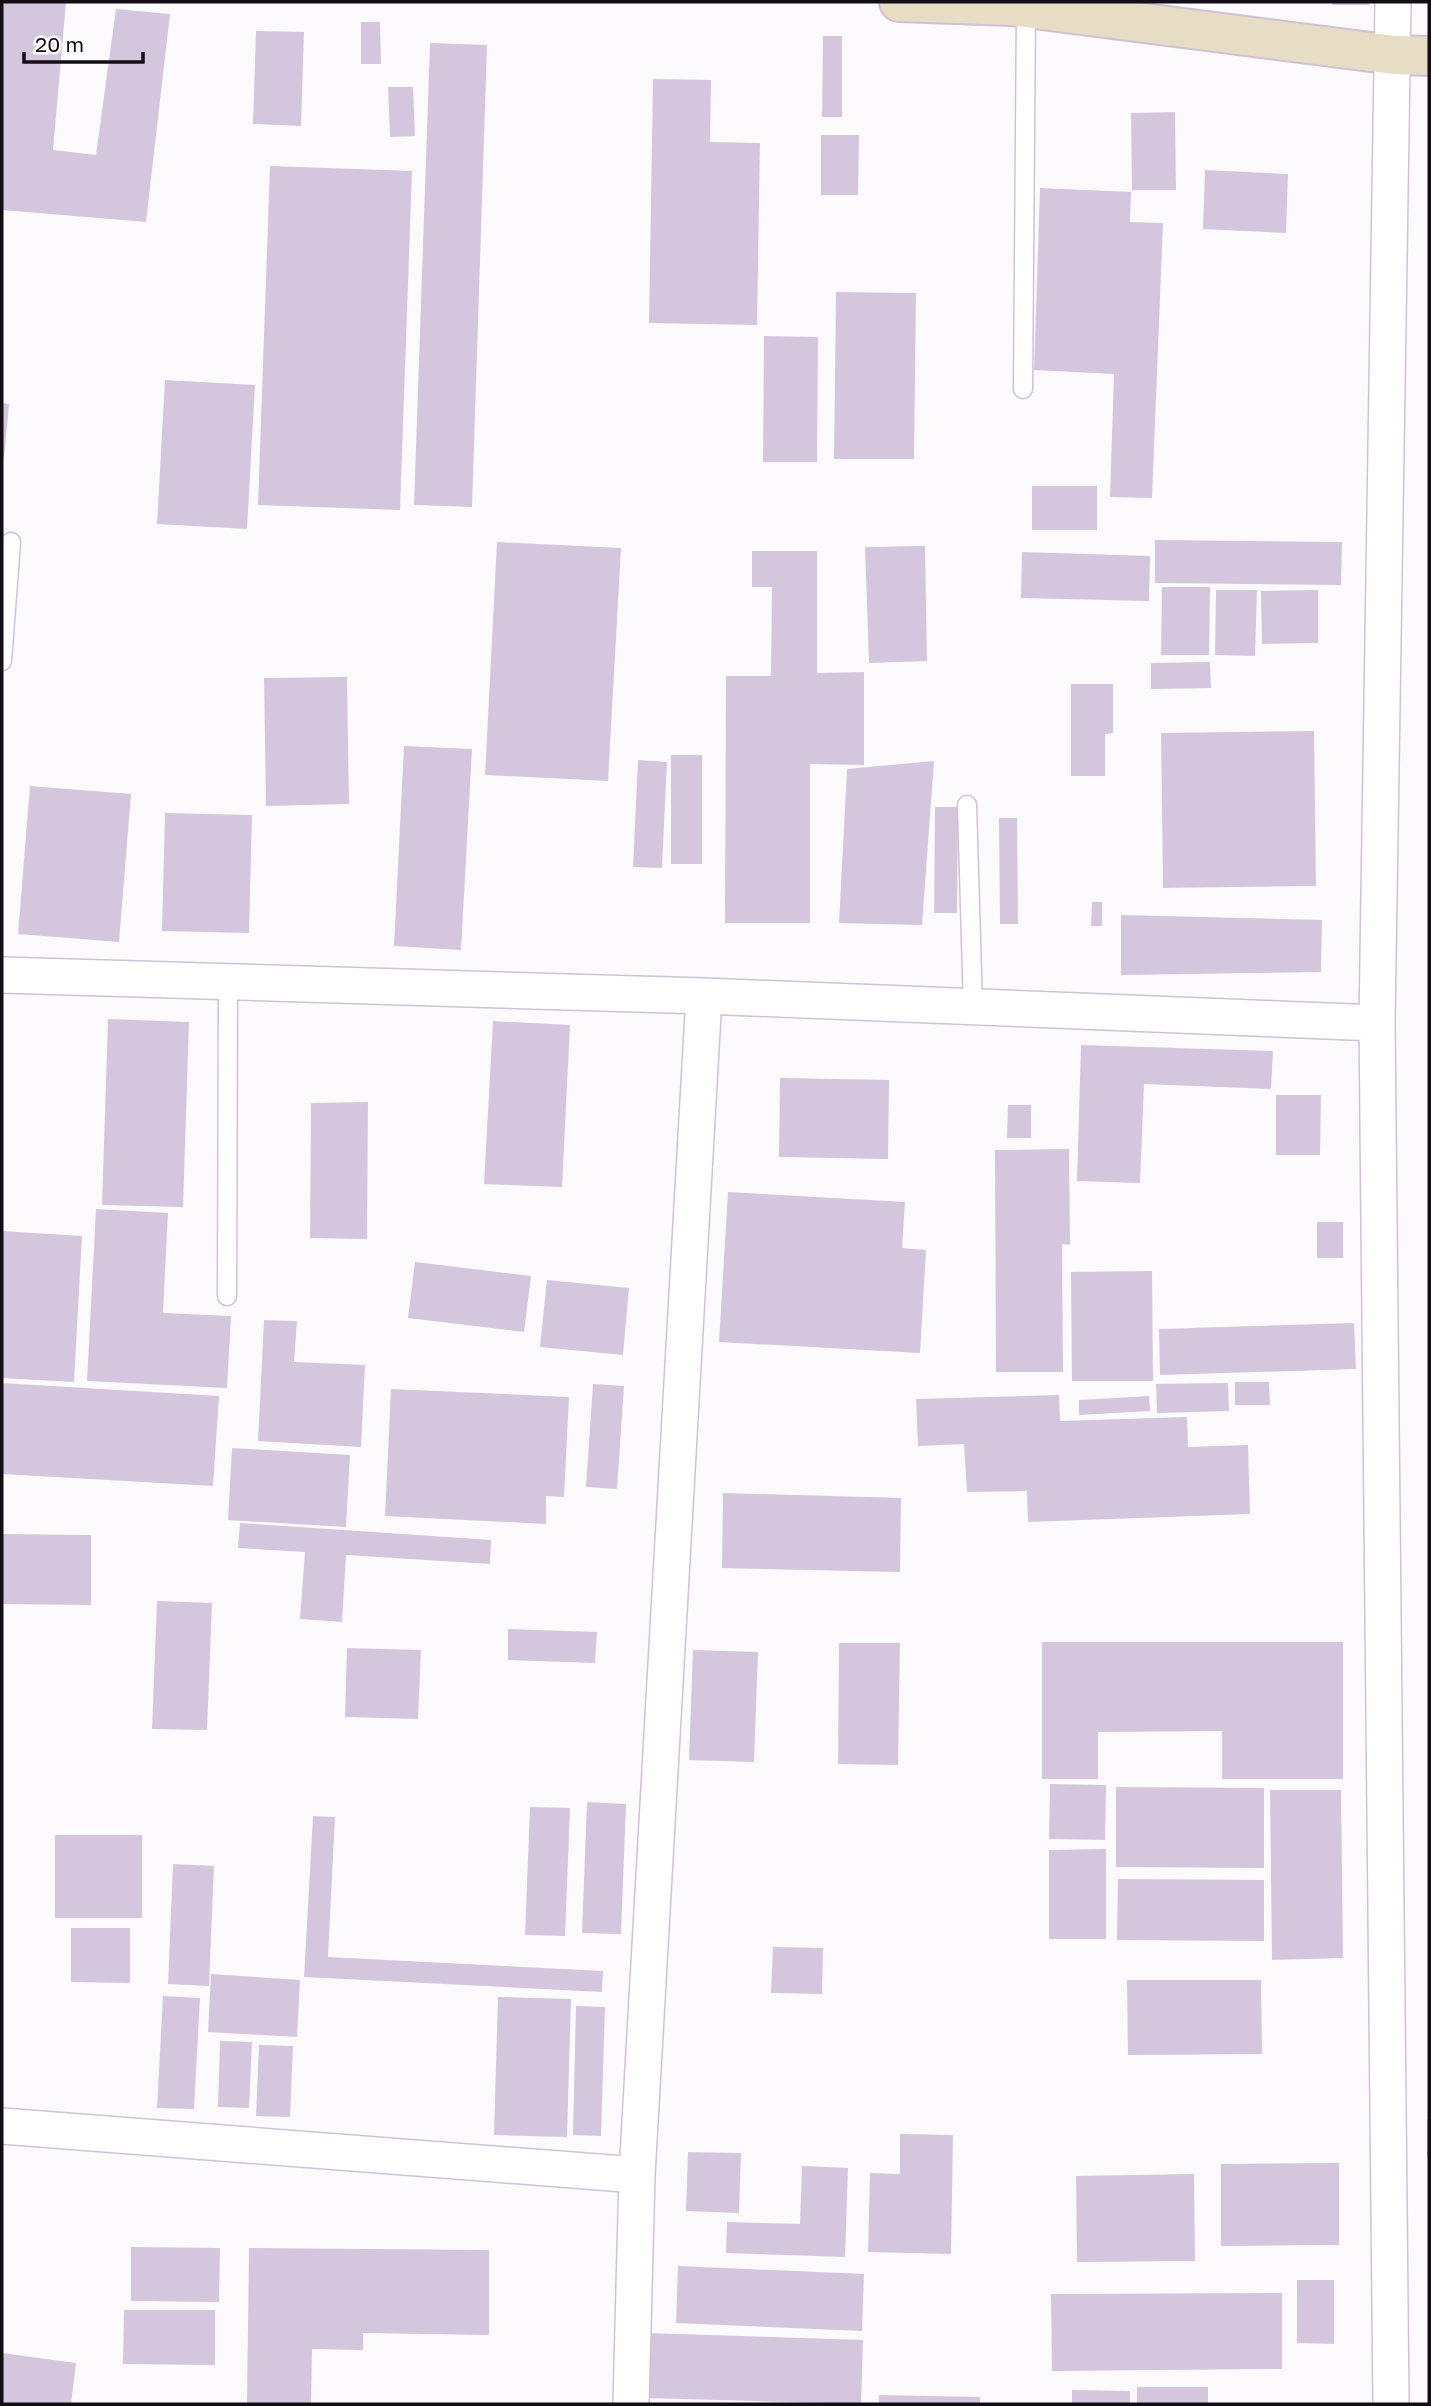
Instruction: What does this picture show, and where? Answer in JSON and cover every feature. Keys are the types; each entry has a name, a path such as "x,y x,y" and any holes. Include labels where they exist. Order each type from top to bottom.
{"street":[{"path":"899,2 1026,5 1411,55"},
{"path":"1391,2404 1377,1023 1411,55 1393,2"},
{"path":"2,975 704,996 1377,1023"},
{"path":"631,2404 637,2175 704,996"},
{"path":"2,2126 637,2175"}],"lane":[{"path":"1023,389 1026,5"},
{"path":"2,661 11,542"},
{"path":"967,805 972,1007"},
{"path":"227,1296 229,981"}],"building":[{"path":"2,2 66,2 53,150 96,155 116,9 170,14 146,222 2,210"},
{"path":"1332,2 1369,2 1369,5 1332,5"},
{"path":"361,22 380,22 381,64 361,64"},
{"path":"256,31 304,32 301,126 253,124"},
{"path":"823,36 842,36 842,117 822,117"},
{"path":"430,43 487,45 472,507 414,505"},
{"path":"653,79 711,80 710,142 760,143 757,325 649,323"},
{"path":"388,87 413,87 415,136 390,137"},
{"path":"1175,112 1176,190 1132,190 1131,113"},
{"path":"821,135 859,135 858,195 821,195"},
{"path":"270,166 412,171 400,510 258,505"},
{"path":"1205,170 1288,174 1286,233 1203,229"},
{"path":"1040,188 1131,192 1130,222 1163,223 1152,498 1110,497 1114,374 1034,370"},
{"path":"836,292 916,293 914,459 834,459"},
{"path":"764,336 818,337 817,462 763,462"},
{"path":"165,380 255,385 247,529 157,524"},
{"path":"2,403 9,404 4,458 2,458"},
{"path":"1032,486 1097,486 1097,530 1032,530"},
{"path":"1155,540 1342,542 1341,585 1155,583"},
{"path":"497,542 621,548 608,781 485,775"},
{"path":"925,546 927,661 869,663 865,547"},
{"path":"752,551 817,551 817,673 864,672 864,765 810,764 810,923 725,923 726,676 771,676 772,587 752,587"},
{"path":"1022,552 1150,556 1149,601 1021,598"},
{"path":"1162,587 1210,587 1209,655 1161,655"},
{"path":"1216,590 1257,590 1255,656 1215,655"},
{"path":"1318,590 1318,643 1262,644 1261,591"},
{"path":"1210,662 1211,688 1151,689 1151,663"},
{"path":"347,677 349,804 266,806 264,678"},
{"path":"1071,684 1113,684 1113,733 1105,734 1105,776 1071,776"},
{"path":"1314,731 1316,886 1163,888 1161,733"},
{"path":"404,746 472,749 461,950 394,946"},
{"path":"671,755 702,755 702,864 671,864"},
{"path":"638,760 667,762 662,868 633,867"},
{"path":"934,761 922,925 839,923 847,769"},
{"path":"30,786 131,794 119,942 18,934"},
{"path":"935,807 958,807 957,913 934,913"},
{"path":"165,813 252,815 249,933 162,931"},
{"path":"999,818 1017,818 1018,924 1000,924"},
{"path":"1092,902 1102,902 1102,926 1091,926"},
{"path":"1121,915 1322,920 1321,972 1121,975"},
{"path":"108,1019 189,1022 183,1207 102,1205"},
{"path":"493,1021 570,1025 562,1187 484,1184"},
{"path":"1081,1045 1273,1051 1271,1089 1144,1084 1140,1183 1077,1181"},
{"path":"780,1078 889,1080 888,1159 779,1157"},
{"path":"1276,1095 1321,1095 1320,1155 1276,1155"},
{"path":"368,1102 367,1239 310,1238 311,1103"},
{"path":"1008,1105 1031,1105 1031,1138 1007,1138"},
{"path":"1069,1149 1070,1245 1062,1244 1063,1372 996,1372 995,1150"},
{"path":"728,1192 905,1202 902,1248 926,1250 920,1353 719,1342"},
{"path":"96,1209 168,1213 163,1313 231,1316 227,1388 87,1381"},
{"path":"1317,1222 1343,1222 1343,1258 1317,1258"},
{"path":"2,1231 82,1236 74,1382 2,1378"},
{"path":"415,1262 531,1276 524,1332 408,1318"},
{"path":"1152,1271 1153,1381 1072,1381 1071,1272"},
{"path":"547,1280 629,1288 623,1355 540,1347"},
{"path":"264,1320 297,1321 294,1362 365,1365 361,1447 258,1441"},
{"path":"1354,1323 1356,1369 1160,1375 1159,1329"},
{"path":"1235,1382 1269,1382 1270,1405 1235,1405"},
{"path":"2,1383 219,1396 213,1486 2,1474"},
{"path":"1228,1383 1229,1411 1157,1413 1156,1384"},
{"path":"593,1384 624,1386 617,1489 586,1487"},
{"path":"391,1389 569,1397 564,1497 546,1496 546,1524 385,1516"},
{"path":"1059,1395 1060,1421 1187,1417 1188,1447 1248,1445 1250,1514 1028,1522 1027,1491 967,1492 964,1444 918,1446 916,1399"},
{"path":"1149,1396 1150,1411 1079,1415 1079,1400"},
{"path":"232,1448 350,1455 346,1527 228,1520"},
{"path":"723,1493 901,1498 900,1572 722,1568"},
{"path":"240,1523 491,1540 490,1564 346,1555 342,1622 300,1619 305,1552 238,1548"},
{"path":"2,1534 91,1535 91,1605 2,1604"},
{"path":"157,1601 212,1603 207,1730 152,1729"},
{"path":"508,1629 597,1632 595,1663 508,1660"},
{"path":"1042,1642 1343,1642 1343,1779 1222,1779 1222,1731 1098,1732 1098,1779 1042,1779"},
{"path":"839,1643 900,1643 898,1765 838,1764"},
{"path":"347,1648 421,1650 418,1719 345,1717"},
{"path":"693,1650 758,1652 754,1762 689,1760"},
{"path":"1050,1784 1106,1785 1105,1840 1049,1839"},
{"path":"1116,1787 1264,1788 1264,1868 1116,1867"},
{"path":"1270,1790 1341,1790 1343,1958 1272,1960"},
{"path":"587,1802 626,1804 621,1934 582,1933"},
{"path":"530,1807 570,1808 565,1936 525,1935"},
{"path":"313,1816 335,1817 328,1957 603,1971 602,1992 304,1977"},
{"path":"55,1835 142,1835 142,1918 55,1918"},
{"path":"1106,1849 1106,1939 1049,1939 1049,1850"},
{"path":"173,1864 214,1866 209,1986 168,1984"},
{"path":"1118,1879 1264,1880 1264,1941 1117,1940"},
{"path":"71,1928 130,1928 130,1983 71,1982"},
{"path":"773,1947 823,1948 822,1994 771,1993"},
{"path":"211,1974 300,1980 297,2037 208,2032"},
{"path":"1127,1980 1261,1980 1262,2054 1128,2055"},
{"path":"163,1996 200,1998 194,2109 157,2108"},
{"path":"498,1997 571,1999 567,2137 494,2135"},
{"path":"576,2006 605,2007 601,2136 573,2135"},
{"path":"220,2041 252,2042 249,2108 218,2107"},
{"path":"259,2045 293,2046 290,2117 256,2116"},
{"path":"1429,2119 1429,2158 1427,2158"},
{"path":"900,2134 953,2135 951,2254 868,2252 870,2173 900,2174"},
{"path":"688,2152 741,2153 739,2213 686,2211"},
{"path":"1339,2163 1339,2245 1221,2246 1221,2164"},
{"path":"802,2166 848,2168 845,2257 726,2253 727,2222 800,2224"},
{"path":"1194,2174 1195,2261 1077,2262 1076,2176"},
{"path":"131,2247 220,2248 219,2302 131,2301"},
{"path":"249,2248 489,2250 489,2335 363,2333 363,2350 312,2349 311,2404 247,2404"},
{"path":"678,2266 864,2274 862,2331 676,2323"},
{"path":"1297,2280 1334,2280 1334,2344 1297,2343"},
{"path":"1282,2293 1282,2369 1052,2371 1051,2294"},
{"path":"124,2310 215,2310 215,2365 123,2364"},
{"path":"647,2333 863,2340 861,2404 644,2398"},
{"path":"2,2353 76,2363 71,2404 2,2404"},
{"path":"1137,2387 1208,2387 1208,2404 1137,2404"},
{"path":"1072,2390 1130,2391 1130,2404 1072,2404"},
{"path":"879,2395 980,2397 980,2404 879,2404"}]}
